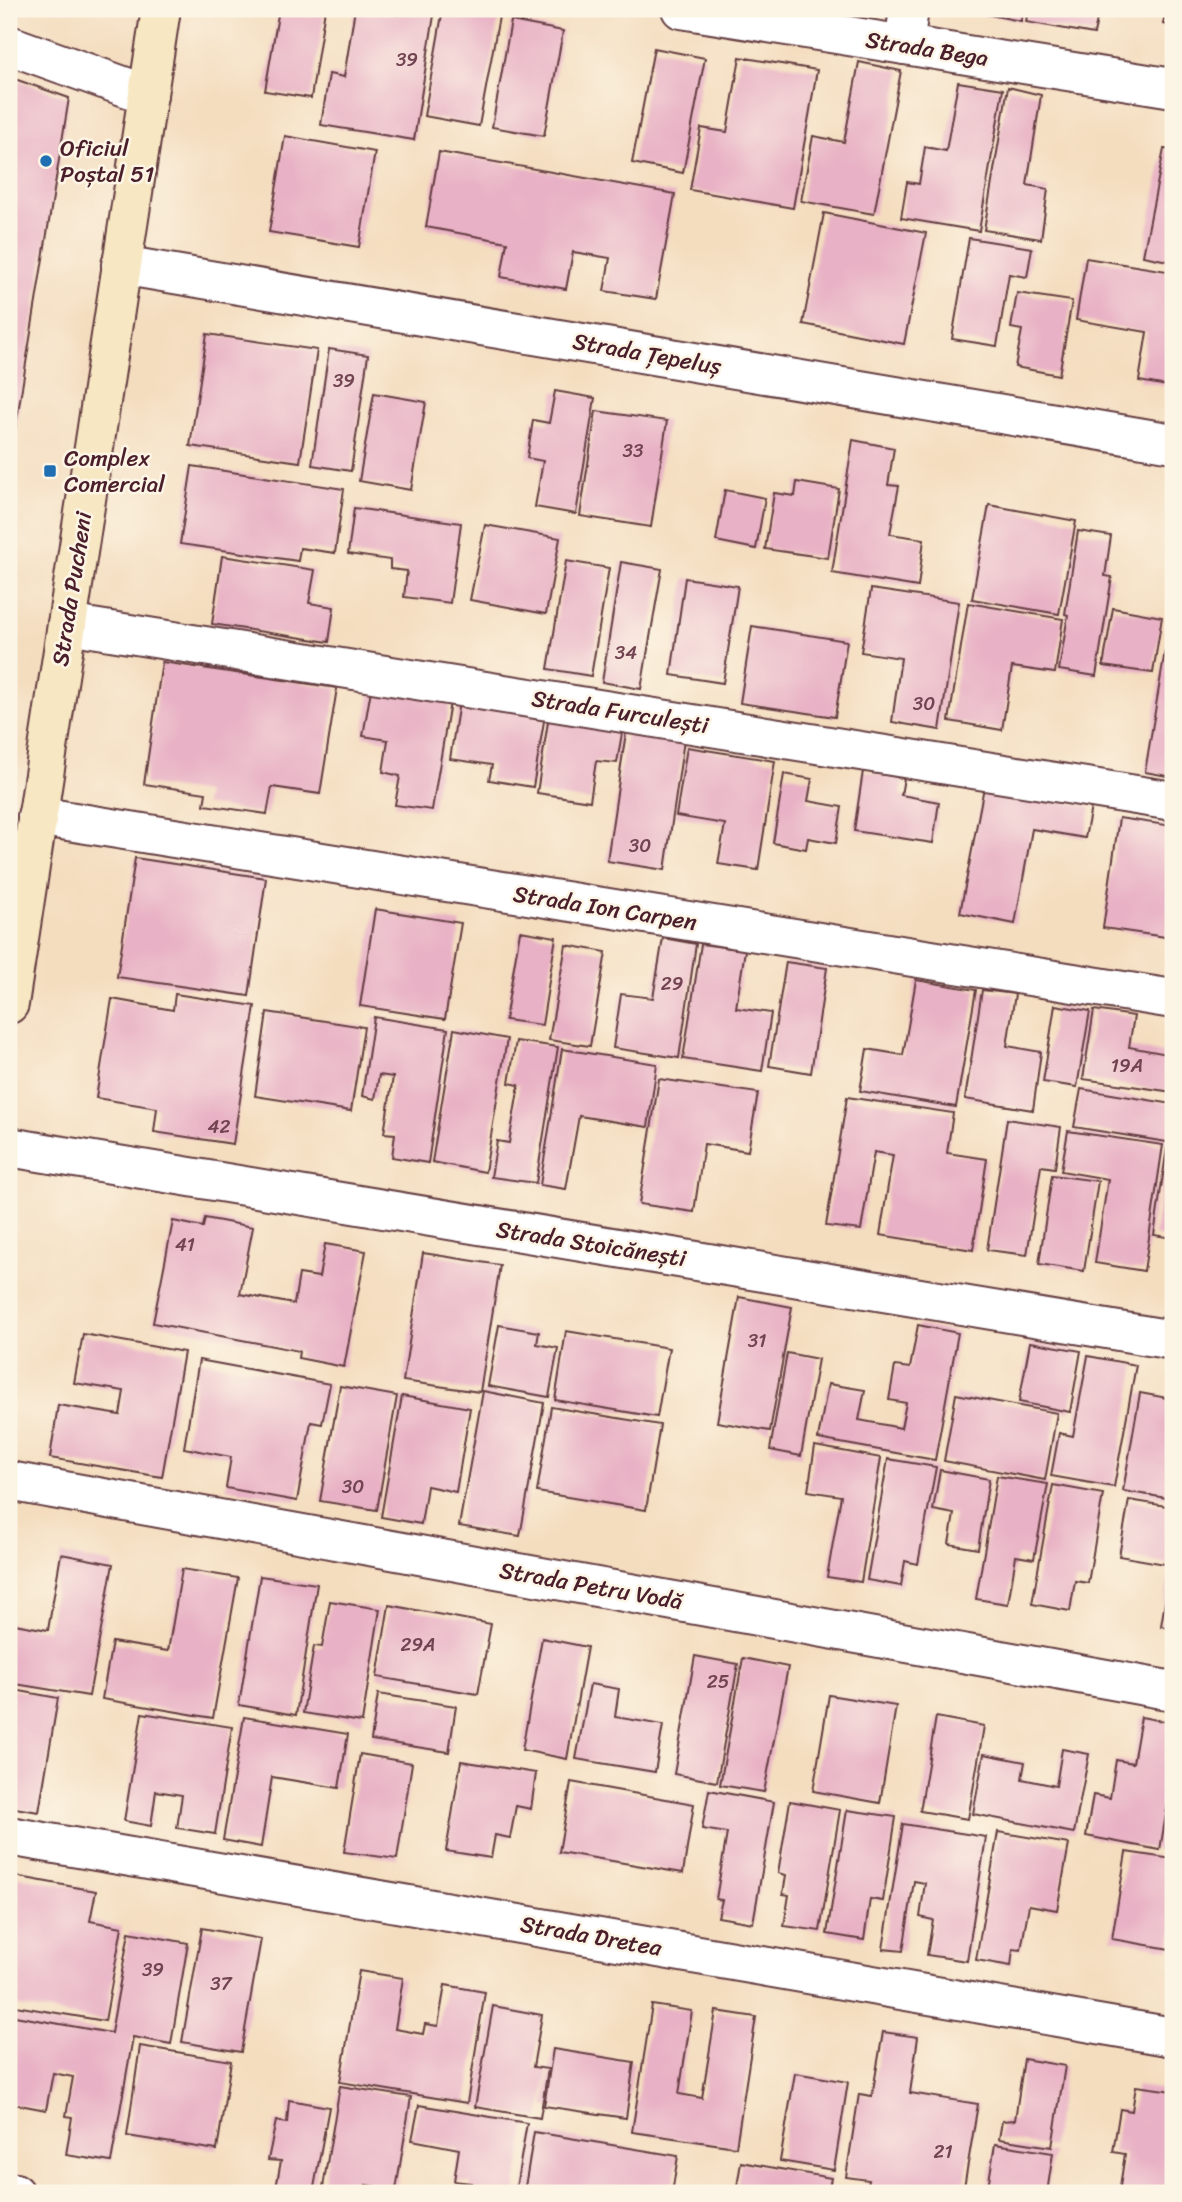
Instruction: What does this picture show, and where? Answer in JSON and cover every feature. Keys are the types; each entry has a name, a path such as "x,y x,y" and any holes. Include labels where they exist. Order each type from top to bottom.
{"street":[{"name":"Strada Pucheni","path":"9,1004 162,9"},
{"name":"Strada Bega","path":"681,9 907,27 1173,89"},
{"path":"9,45 148,95"},
{"name":"Strada Țepeluș","path":"121,265 1173,443"},
{"name":"Strada Furculești","path":"67,624 1173,801"},
{"name":"Strada Ion Carpen","path":"37,816 1173,999"},
{"name":"Strada Stoicănești","path":"9,1147 1173,1340"},
{"name":"Strada Petru Vodă","path":"9,1481 1173,1691"},
{"name":"Strada Dretea","path":"9,1836 1173,2037"},
{"path":"9,2192 15,2193"}],"building":[{"path":"279,9 325,9 311,98 265,91"},
{"path":"355,9 398,15 399,9 435,9 414,140 321,125 329,74 344,77"},
{"path":"443,9 500,11 479,126 424,116"},
{"path":"959,9 1023,9 1021,21"},
{"path":"1028,9 1099,9 1094,34 1026,22"},
{"path":"1166,9 1173,9 1173,26 1163,24"},
{"path":"511,21 563,31 544,136 492,127"},
{"path":"654,48 705,58 683,173 632,163"},
{"path":"740,57 817,70 793,208 690,190 701,128 727,132"},
{"path":"859,62 901,71 874,214 801,201 813,136 844,142"},
{"path":"9,77 69,98 10,462 9,462"},
{"path":"958,82 1003,89 979,231 901,218 907,182 919,184 925,147 946,151"},
{"path":"1008,87 1041,95 1027,185 1048,189 1041,239 984,230"},
{"path":"285,136 375,152 359,247 269,232"},
{"path":"1164,149 1173,150 1173,262 1143,256"},
{"path":"439,152 675,194 656,299 604,291 610,258 573,252 566,289 501,277 507,242 426,227"},
{"path":"824,213 926,233 904,344 803,324"},
{"path":"969,238 1032,248 1027,277 1009,274 997,346 952,339"},
{"path":"1086,258 1173,272 1173,387 1139,381 1147,332 1076,320"},
{"path":"1017,293 1072,301 1059,375 1015,367 1022,330 1011,328"},
{"path":"207,334 317,350 300,462 190,446"},
{"path":"329,349 368,355 351,471 312,465"},
{"path":"555,391 595,398 576,514 535,507 543,461 527,458 533,420 549,423"},
{"path":"374,393 426,402 411,490 359,481"},
{"path":"596,411 667,421 651,527 580,516"},
{"path":"853,440 894,448 888,485 899,486 890,534 924,539 918,587 832,573"},
{"path":"192,466 344,489 335,553 300,548 298,561 180,544"},
{"path":"797,482 839,489 828,558 765,549 774,493 795,496"},
{"path":"725,490 765,498 756,549 716,541"},
{"path":"989,505 1076,521 1059,614 972,599"},
{"path":"354,508 461,523 450,603 404,597 407,571 390,569 390,560 348,554"},
{"path":"485,525 560,538 546,614 470,600"},
{"path":"1078,531 1111,536 1105,576 1112,577 1096,676 1059,670"},
{"path":"222,556 315,570 309,603 334,607 329,642 212,624"},
{"path":"566,561 609,568 591,676 548,669"},
{"path":"621,562 662,569 641,689 602,682"},
{"path":"685,578 738,586 723,683 671,675"},
{"path":"871,589 959,602 940,730 892,722 901,658 861,652"},
{"path":"968,603 1063,619 1055,673 1012,667 1002,730 949,721"},
{"path":"1113,608 1162,617 1153,673 1103,666"},
{"path":"752,626 847,641 835,717 740,703"},
{"path":"1165,651 1173,653 1173,777 1145,772"},
{"path":"162,662 337,688 320,794 272,787 267,814 204,805 206,793 144,784"},
{"path":"372,684 451,696 432,810 395,805 400,776 383,772 388,740 363,736"},
{"path":"459,702 545,715 533,787 489,780 492,765 450,759"},
{"path":"549,715 623,727 617,763 596,761 590,801 537,793"},
{"path":"626,732 684,740 665,870 607,861"},
{"path":"687,747 775,761 758,870 718,864 725,824 676,816"},
{"path":"863,771 904,778 901,795 939,802 933,843 854,831"},
{"path":"784,774 812,779 808,801 842,807 836,843 808,838 806,849 773,843"},
{"path":"984,787 1091,807 1085,838 1032,829 1015,924 960,913"},
{"path":"1119,818 1173,826 1173,900 1166,937 1103,928"},
{"path":"135,858 266,878 249,996 117,977"},
{"path":"375,909 461,923 445,1019 360,1006"},
{"path":"520,931 556,937 542,1025 505,1020"},
{"path":"663,938 696,944 679,1058 613,1048 621,994 653,998"},
{"path":"701,944 745,950 736,1008 771,1013 762,1071 683,1059"},
{"path":"566,945 606,952 590,1046 549,1040"},
{"path":"786,962 827,968 811,1073 769,1066"},
{"path":"916,980 976,990 956,1107 860,1091 867,1049 903,1055"},
{"path":"982,990 1015,994 1007,1046 1041,1052 1033,1110 965,1099"},
{"path":"175,994 255,1006 233,1144 154,1132 157,1108 96,1098 112,999 173,1010"},
{"path":"1055,1005 1090,1011 1077,1087 1043,1082"},
{"path":"1094,1010 1134,1016 1129,1047 1173,1055 1173,1092 1083,1079"},
{"path":"267,1012 364,1027 351,1111 255,1096"},
{"path":"374,1017 448,1029 428,1163 392,1157 395,1134 384,1133 393,1077 379,1075 375,1099 362,1096"},
{"path":"454,1029 507,1039 485,1172 432,1162"},
{"path":"516,1041 558,1047 536,1183 491,1177 497,1141 509,1143 519,1085 509,1083"},
{"path":"562,1049 657,1064 648,1127 579,1116 566,1189 540,1185"},
{"path":"659,1079 758,1093 748,1151 704,1144 694,1212 639,1204"},
{"path":"1081,1089 1173,1104 1173,1143 1074,1127"},
{"path":"847,1097 953,1113 947,1153 987,1159 973,1250 880,1235 893,1155 874,1152 861,1230 826,1226"},
{"path":"1007,1119 1061,1127 1055,1168 1041,1166 1027,1255 987,1250"},
{"path":"1068,1131 1163,1145 1144,1271 1095,1263 1108,1179 1061,1171"},
{"path":"1167,1148 1173,1149 1173,1238 1154,1235"},
{"path":"1052,1175 1098,1181 1084,1271 1039,1264"},
{"path":"205,1218 253,1227 240,1294 294,1304 299,1274 319,1277 325,1244 366,1251 344,1367 298,1358 299,1351 153,1323 173,1221 203,1227"},
{"path":"423,1253 500,1265 480,1392 403,1381"},
{"path":"739,1297 792,1307 770,1431 717,1422"},
{"path":"499,1325 539,1332 537,1344 558,1348 549,1397 488,1386"},
{"path":"918,1325 958,1333 935,1460 818,1439 828,1384 865,1390 859,1420 901,1428 906,1403 889,1400 895,1366 910,1368"},
{"path":"566,1331 669,1348 657,1417 555,1400"},
{"path":"83,1334 184,1352 162,1477 50,1458 58,1405 120,1415 124,1391 74,1383"},
{"path":"1030,1342 1081,1351 1070,1412 1019,1402"},
{"path":"787,1353 818,1359 801,1456 770,1450"},
{"path":"1088,1356 1136,1365 1114,1487 1051,1476 1059,1433 1073,1436"},
{"path":"199,1360 330,1384 322,1424 311,1422 297,1501 226,1488 231,1457 184,1448"},
{"path":"340,1386 397,1396 377,1510 320,1501"},
{"path":"483,1391 544,1403 520,1536 459,1526"},
{"path":"1140,1393 1173,1399 1173,1499 1123,1491"},
{"path":"956,1394 1057,1413 1045,1480 944,1461"},
{"path":"402,1396 470,1408 456,1492 427,1486 421,1524 381,1517"},
{"path":"551,1407 660,1425 646,1510 537,1492"},
{"path":"815,1446 881,1458 861,1582 827,1577 841,1496 808,1491"},
{"path":"888,1459 936,1467 918,1564 905,1561 901,1586 867,1580"},
{"path":"940,1470 989,1479 978,1549 949,1544 954,1514 933,1510"},
{"path":"997,1476 1048,1484 1034,1559 1016,1556 1008,1604 976,1599"},
{"path":"1053,1485 1103,1494 1088,1583 1075,1581 1070,1611 1032,1604"},
{"path":"1129,1500 1173,1507 1173,1629 1161,1626 1171,1565 1119,1556"},
{"path":"61,1554 113,1564 89,1696 9,1683 9,1623 48,1630"},
{"path":"182,1569 238,1578 213,1718 102,1699 112,1642 168,1651"},
{"path":"260,1576 317,1584 296,1715 239,1705"},
{"path":"330,1601 380,1609 362,1722 303,1713 314,1646 322,1647"},
{"path":"389,1605 491,1624 478,1694 377,1677"},
{"path":"542,1638 587,1647 567,1759 522,1750"},
{"path":"695,1656 738,1664 717,1782 674,1774"},
{"path":"743,1658 788,1667 764,1792 720,1785"},
{"path":"590,1684 619,1689 615,1717 663,1725 655,1772 576,1759"},
{"path":"9,1689 58,1698 39,1812 9,1807"},
{"path":"378,1694 456,1706 449,1752 371,1740"},
{"path":"829,1695 896,1706 880,1803 813,1791"},
{"path":"142,1713 232,1727 215,1834 177,1828 182,1795 156,1791 151,1826 124,1821"},
{"path":"244,1717 348,1734 339,1788 272,1777 261,1847 223,1840"},
{"path":"936,1717 984,1726 968,1819 920,1811"},
{"path":"1141,1717 1173,1723 1173,1773 1160,1850 1086,1836 1093,1795 1110,1798 1116,1760 1133,1763"},
{"path":"1062,1749 1089,1754 1074,1833 973,1814 984,1754 1025,1762 1022,1779 1056,1786"},
{"path":"360,1754 412,1763 397,1859 344,1852"},
{"path":"461,1761 536,1773 531,1809 516,1806 510,1838 495,1835 491,1858 446,1851"},
{"path":"571,1782 694,1804 683,1873 559,1852"},
{"path":"709,1790 774,1802 753,1923 718,1917 722,1900 716,1899 727,1833 702,1829"},
{"path":"790,1801 840,1810 820,1931 784,1926 789,1895 783,1894 786,1875 778,1873"},
{"path":"847,1810 896,1817 883,1901 870,1899 864,1940 827,1934"},
{"path":"1173,1821 1173,1849 1167,1848"},
{"path":"903,1824 986,1837 967,1961 927,1955 933,1920 920,1917 925,1883 914,1881 903,1951 883,1949"},
{"path":"998,1832 1069,1844 1057,1910 1029,1905 1021,1950 1013,1949 1011,1966 976,1960"},
{"path":"1126,1852 1173,1859 1173,1930 1170,1949 1112,1939"},
{"path":"9,1875 96,1891 90,1921 122,1927 105,2021 9,2005"},
{"path":"202,1928 261,1939 241,2052 182,2042"},
{"path":"129,1932 188,1943 171,2044 133,2037 111,2162 66,2155 72,2117 66,2116 73,2077 53,2073 46,2110 9,2103 9,2015 111,2033"},
{"path":"359,1971 403,1978 395,2029 423,2034 425,2024 438,2026 445,1985 485,1992 467,2103 340,2082"},
{"path":"652,2005 692,2011 679,2094 702,2098 716,2011 756,2017 736,2147 632,2132"},
{"path":"493,2006 542,2015 533,2067 548,2069 540,2118 475,2107"},
{"path":"883,2032 918,2037 910,2093 978,2104 963,2193 867,2193 869,2180 846,2177 859,2094 872,2096"},
{"path":"140,2046 231,2061 217,2150 127,2136"},
{"path":"553,2049 634,2062 626,2118 544,2106"},
{"path":"1024,2059 1065,2066 1052,2147 999,2139 1002,2121 1015,2120"},
{"path":"795,2073 848,2082 834,2170 780,2161"},
{"path":"340,2086 411,2097 396,2190 366,2185 365,2193 322,2193"},
{"path":"1136,2086 1173,2091 1173,2193 1119,2193 1125,2154 1113,2152 1120,2109 1132,2111"},
{"path":"289,2100 329,2107 313,2193 276,2188 281,2161 268,2160 276,2121 287,2123"},
{"path":"419,2105 527,2123 515,2193 469,2193 471,2183 454,2181 459,2149 412,2140"},
{"path":"534,2132 678,2156 672,2193 524,2193"},
{"path":"995,2144 1053,2153 1047,2193 987,2193"},
{"path":"741,2162 831,2178 828,2193 736,2193"}],"place":[{"name":"Oficiul Poștal 51","path":"46,161"},
{"name":"Complex Comercial","path":"50,471"}]}
